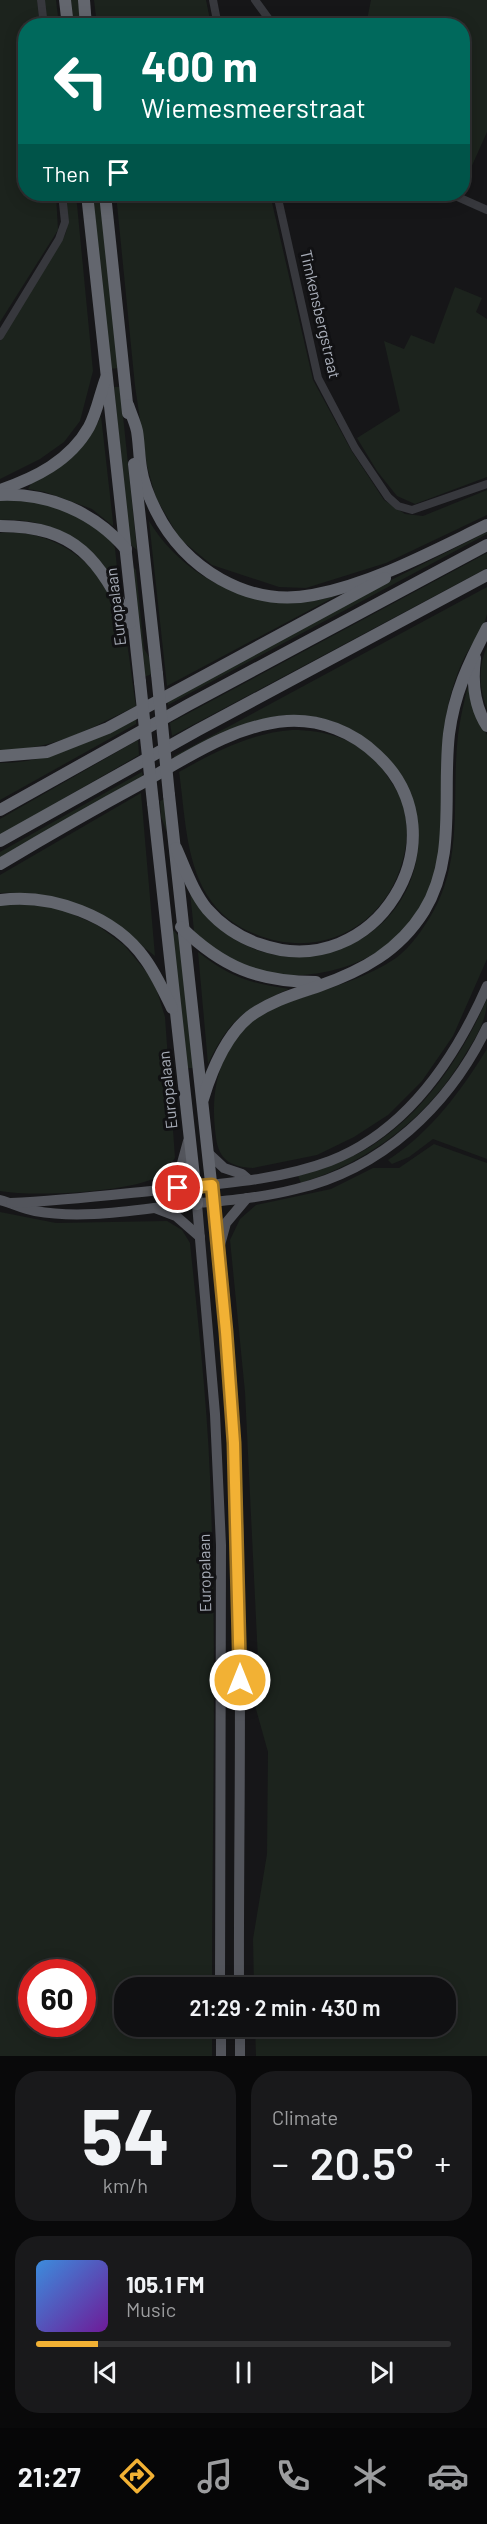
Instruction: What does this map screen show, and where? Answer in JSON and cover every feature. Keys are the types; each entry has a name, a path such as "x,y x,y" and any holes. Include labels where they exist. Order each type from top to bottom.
{"highway":[{"path":"65,0 67,18"},
{"path":"84,0 85,18"},
{"name":"Europalaan","path":"88,201 196,1204"},
{"name":"Europalaan","path":"106,201 213,1201"},
{"path":"0,490 34,477 73,449 90,425 107,377"},
{"path":"128,405 137,431 141,469 156,512 178,546 194,562 212,575 235,586 261,593 297,597 332,590 403,566 487,525"},
{"path":"0,495 34,496 69,507 95,521 124,547 146,582"},
{"path":"0,526 42,529 79,548 106,577 134,632"},
{"path":"0,810 188,705 487,545"},
{"path":"0,756 47,752 108,728 403,566"},
{"path":"0,841 198,730 487,575"},
{"path":"203,1099 224,1047 249,1018 267,1005 366,966 391,950 414,926 430,900 441,869 446,843 448,757 452,717 461,681 487,628"},
{"path":"476,649 473,687 476,702 487,726"},
{"path":"0,864 211,744 254,727 286,721 315,722 340,729 364,742 384,760 399,783 410,811 413,841 408,870 395,898 377,920 354,938 330,948 303,952 276,950 243,938 225,926 206,908 176,848"},
{"path":"163,892 174,918 184,930 220,960 244,972 268,979 291,982 328,982"},
{"path":"0,900 36,899 63,904 102,922 134,945 145,958 176,1015"}],"main road":[{"path":"5,1201 70,1199 212,1185 301,1170 331,1161 385,1129 416,1102 446,1064 487,987"},
{"path":"5,1201 33,1211 75,1214 196,1204 297,1189 322,1181 363,1163 394,1144 436,1105 464,1067 487,1027"},
{"path":"159,1190 179,1174 189,1137"},
{"path":"208,1153 224,1168 243,1174 249,1180"},
{"path":"219,1252 226,1223 247,1197"},
{"name":"Europalaan","path":"213,1201 234,1443 238,1562 240,1977"},
{"name":"Europalaan","path":"196,1204 215,1414 221,1545 220,1977"},
{"path":"154,1208 176,1215 200,1237"},
{"path":"221,2037 221,2056"},
{"path":"240,2037 240,2056"}],"street":[{"path":"41,0 43,18"},
{"path":"213,0 216,18"},
{"path":"255,0 268,18"},
{"path":"0,336 59,239 65,222 63,201"},
{"name":"Timkensbergstraat","path":"279,201 318,378 355,448 388,497 398,506 412,510 487,484"},
{"path":"467,201 487,210"}],"shaded area":[{"path":"0,0 37,0 39,18 18,18 18,201 56,201 58,230 0,322"},
{"path":"44,0 56,0 58,18 46,18"},
{"path":"71,0 78,0 80,18 73,18"},
{"path":"94,0 206,0 210,18 96,18"},
{"path":"371,0 487,0 487,132 470,170 470,18 367,18"},
{"path":"65,201 77,201 93,371 80,421 64,442 40,459 0,479 0,341 67,229"},
{"path":"93,201 101,201 118,368 111,369"},
{"path":"117,201 272,201 313,380 351,450 384,500 405,514 423,516 487,490 487,515 386,563 306,588 279,587 212,565 180,539 156,498 147,466 135,386"},
{"path":"455,287 482,298 476,312 487,319 487,477 415,504 397,496 377,471 357,438 400,411 384,341 404,349 411,335 434,344"},
{"path":"114,387 120,387 137,550 130,544"},
{"path":"101,416 113,526 92,509 45,492 28,489 31,484 80,447"},
{"path":"0,500 39,500 88,521 110,539 115,548 119,588 98,558 74,538 38,523 0,520"},
{"path":"149,521 165,543 185,562 206,578 230,590 282,601 309,601 336,596 167,686"},
{"path":"487,532 168,705 168,699 369,591"},
{"path":"0,533 23,533 44,538 81,559 96,574 109,591 125,633 136,706 71,737 37,746 0,750"},
{"path":"487,553 487,568 172,736 170,723"},
{"path":"132,566 136,570 144,649 151,660 152,674 144,677"},
{"path":"487,587 487,614 460,668 446,718 441,768 441,847 435,874 425,898 412,919 396,937 377,952 355,963 330,971 303,975 273,974 243,966 216,952 194,931 190,892 210,919 225,933 253,949 274,955 306,956 344,947 375,930 398,905 412,875 418,843 414,809 400,776 375,746 342,725 317,717 291,715 267,719 240,729 174,761 174,756"},
{"path":"487,646 487,709 482,693 481,678 482,662"},
{"path":"468,686 473,706 487,735 487,959 453,1036 422,1081 388,1115 354,1137 317,1155 253,1168 232,1164 223,1157 218,1146 214,1106 216,1084 222,1064 241,1033 269,1010 340,985 385,965 407,949 433,912 443,891 453,848 458,735"},
{"path":"136,718 136,724 0,800 0,763 54,755"},
{"path":"292,730 320,732 334,736 346,740 369,755 388,777 399,795 407,822 403,859 394,883 382,903 366,919 347,932 326,940 304,943 280,941 248,931 228,919 211,902 200,881 190,851 179,772 247,739"},
{"path":"138,740 139,755 0,835 0,819"},
{"path":"142,772 143,778 0,858 0,852"},
{"path":"141,793 155,956 118,928 84,908 47,896 0,893 0,875"},
{"path":"167,798 176,910 167,832 161,817 160,801"},
{"path":"16,902 61,909 97,925 124,945 149,975 157,991 165,1017 175,1158 164,1173 151,1180 85,1192 36,1194 0,1191 0,904"},
{"path":"171,928 180,937 194,1068 186,1068"},
{"path":"198,952 240,978 289,989 249,1009 231,1025 208,1064"},
{"path":"487,999 483,1020 470,1047 451,1076 416,1116 374,1149 327,1174 301,1183 298,1176 363,1151 403,1122 421,1104 452,1064"},
{"path":"487,1049 487,1159 433,1139 409,1157 392,1164 388,1160 404,1149 444,1110"},
{"path":"434,1144 487,1163 487,2056 256,2056 255,2037 456,2037 456,1977 254,1977 253,1939 267,1854 268,1752 254,1702 258,1660 245,1392 230,1240 240,1219 256,1205 331,1189 373,1168 399,1168"},
{"path":"0,1212 56,1223 167,1221 182,1230 190,1243 203,1374 211,1506 214,1626 212,1977 114,1977 114,2037 212,2037 212,2056 0,2056"}],"route":[{"path":"178,1188 212,1185 234,1443 240,1680"}]}
